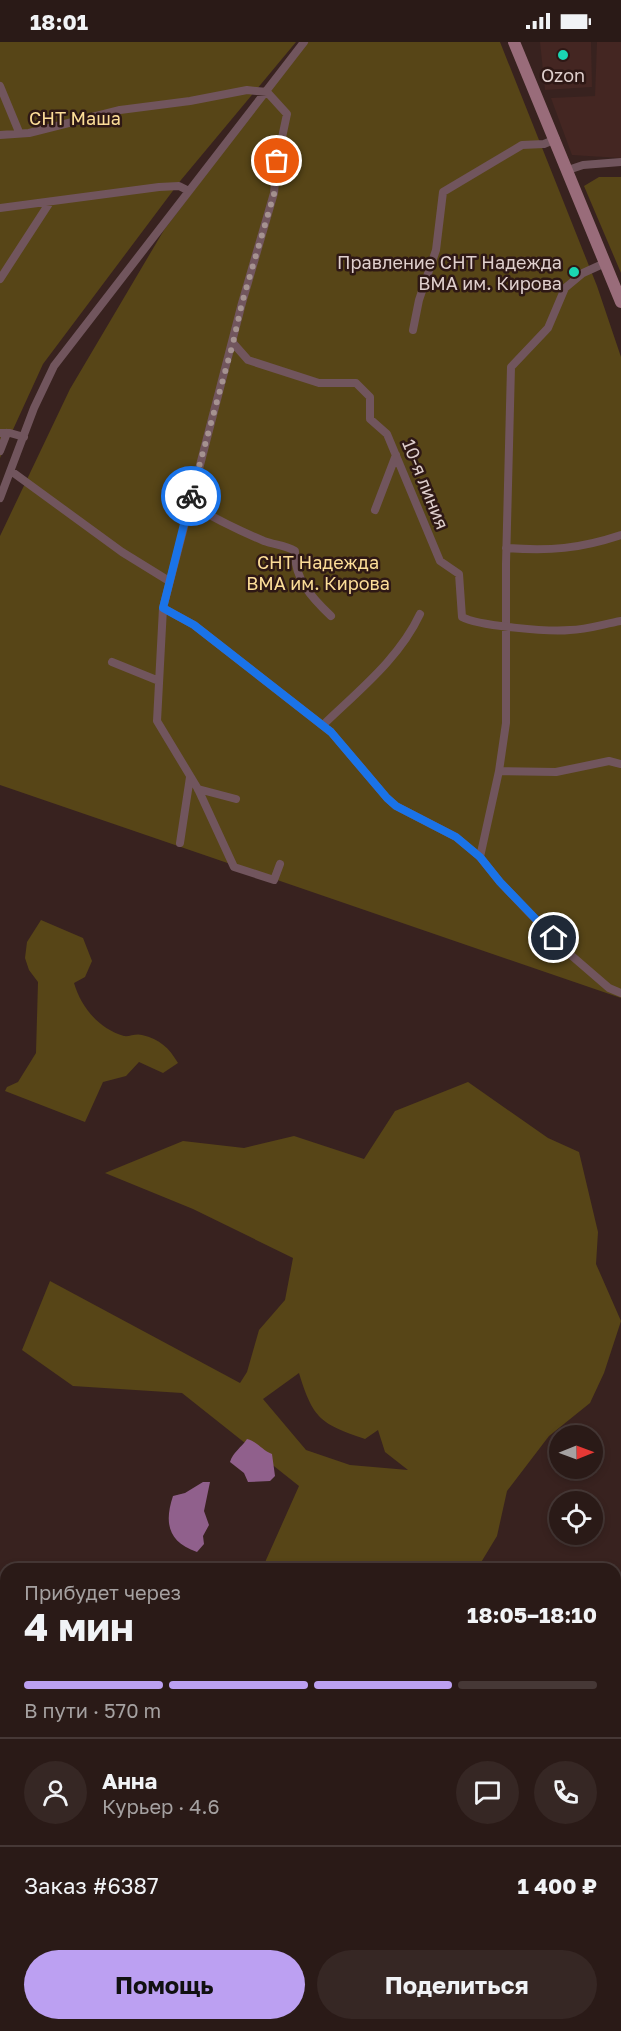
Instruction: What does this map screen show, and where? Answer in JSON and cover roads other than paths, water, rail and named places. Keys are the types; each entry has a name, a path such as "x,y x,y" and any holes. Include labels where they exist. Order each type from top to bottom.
{"main road":[{"path":"514,42 621,302"}],"street":[{"path":"0,498 34,408 54,366 304,42"},
{"path":"0,86 20,132"},
{"path":"0,135 28,133 120,110 190,101 247,90 267,92 287,114 277,161 274,194 242,303 163,608 157,720 198,789 234,867 274,880 280,864"},
{"path":"413,330 419,300 436,250 443,192 522,145 544,144 556,140"},
{"path":"568,170 583,165 621,162"},
{"path":"0,208 159,187 179,186 189,190"},
{"path":"0,279 50,202"},
{"path":"480,857 499,771 506,723 506,548 511,367 548,328 565,288 583,273 605,263"},
{"name":"10-я линия","path":"233,343 248,360 319,383 356,383 370,397 370,419 387,434 440,561 459,574 462,617 470,622 506,626"},
{"path":"0,451 4,433 24,437"},
{"path":"375,510 396,455"},
{"path":"11,471 122,552 169,581"},
{"path":"189,503 215,519 268,542 295,550 297,574 312,599 332,616"},
{"path":"506,548 552,551 593,544 621,535"},
{"path":"163,608 194,625 323,725 387,798 396,806 456,837 480,857 500,882 565,950 609,988 621,993"},
{"path":"323,725 391,659 411,634 420,614"},
{"path":"506,626 570,630 621,621"},
{"path":"112,662 159,681"},
{"path":"499,771 556,772 609,761 621,764"},
{"path":"180,843 190,777"},
{"path":"198,789 236,799"}],"place":[{"name":"Ozon","path":"563,55"},
{"name":"Правление СНТ Надежда ВМА им. Кирова","path":"574,272"}],"park label":[{"name":"СНТ Маша","path":"75,118"},
{"name":"СНТ Надежда ВМА им. Кирова","path":"318,572"}]}
